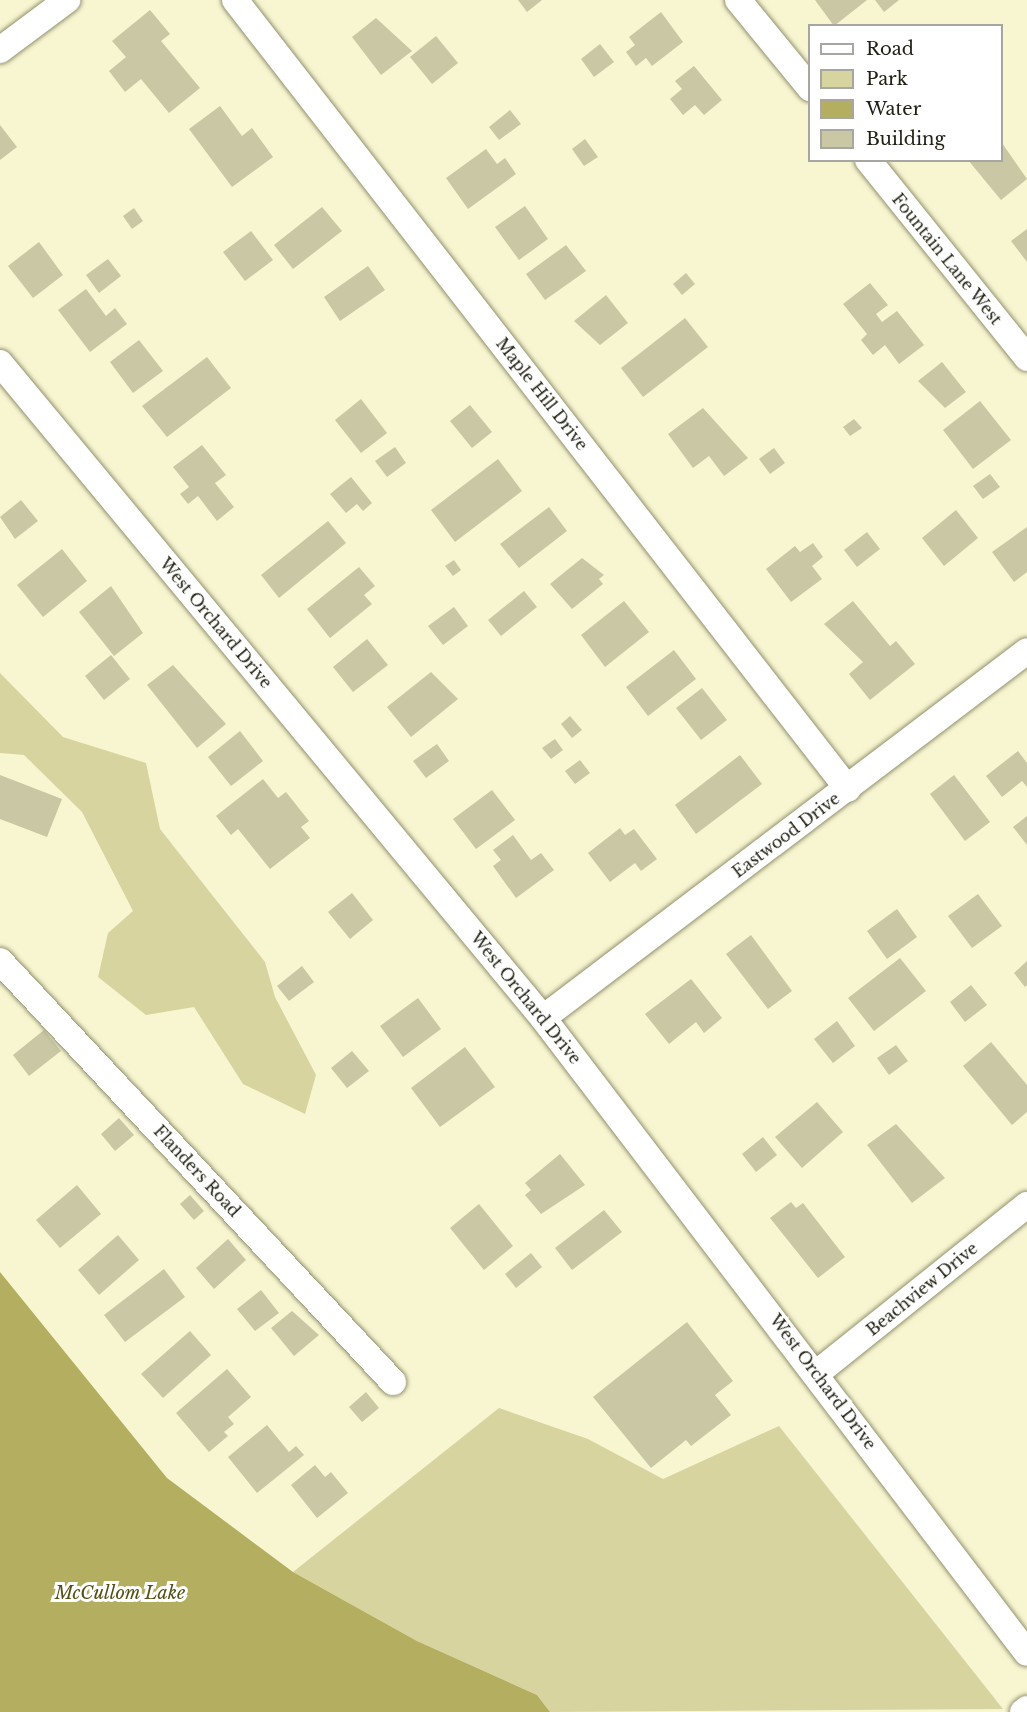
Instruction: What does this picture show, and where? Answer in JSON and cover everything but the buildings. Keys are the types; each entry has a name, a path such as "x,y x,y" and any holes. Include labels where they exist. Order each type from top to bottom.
{"street":[{"path":"0,50 67,0"},
{"name":"Maple Hill Drive","path":"236,0 848,789"},
{"path":"738,0 808,86"},
{"name":"Fountain Lane West","path":"870,162 1027,358"},
{"name":"West Orchard Drive","path":"0,363 543,1018 817,1373 1027,1653"},
{"name":"Eastwood Drive","path":"543,1018 848,789 1027,651"},
{"name":"Flanders Road","path":"0,961 393,1382"},
{"name":"Beachview Drive","path":"817,1373 1027,1205"},
{"path":"1023,1712 1027,1709"}],"green space":[{"path":"0,673 63,737 146,763 160,829 265,962 275,997 316,1075 305,1114 243,1084 194,1007 146,1015 98,977 108,933 133,911 82,812 24,755 0,753"},
{"path":"499,1408 588,1439 663,1479 779,1426 1003,1709 550,1712 537,1695 417,1641 293,1572"}],"water":[{"name":"McCullom Lake","path":"0,1272 167,1478 293,1572 417,1641 537,1695 550,1712 0,1712"}]}
